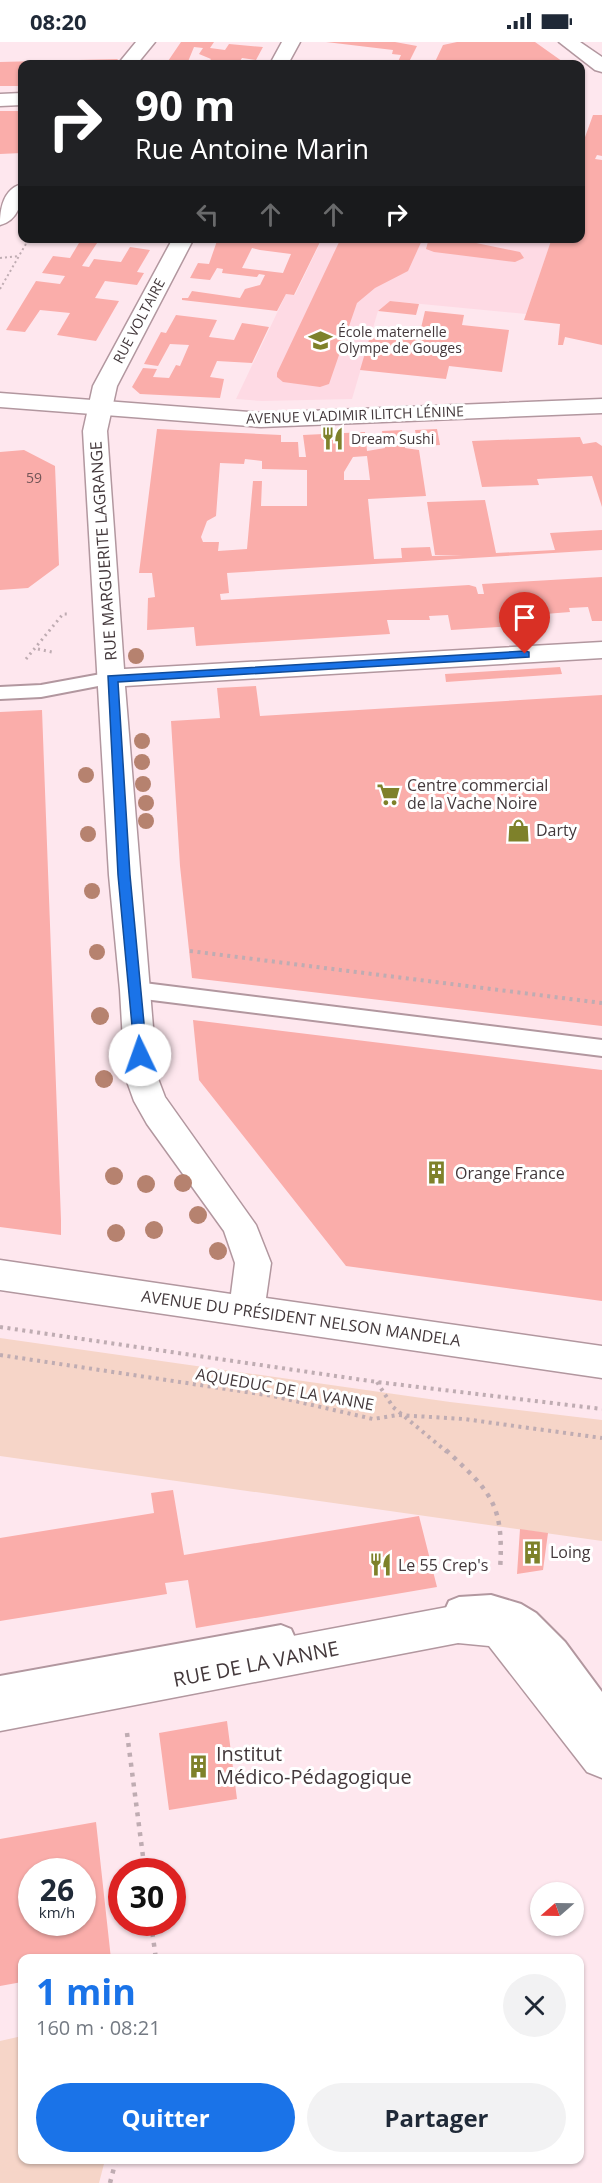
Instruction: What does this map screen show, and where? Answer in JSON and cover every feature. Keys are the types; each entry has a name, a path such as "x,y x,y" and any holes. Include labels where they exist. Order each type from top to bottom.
{"street":[{"path":"130,60 146,42"},
{"path":"281,60 291,42"},
{"path":"568,42 602,66"},
{"path":"0,100 18,99"},
{"name":"RUE VOLTAIRE","path":"100,407 105,386 118,358 181,243"},
{"name":"AVENUE VLADIMIR ILITCH LÉNINE","path":"0,400 273,420 602,406"},
{"name":"RUE MARGUERITE LAGRANGE","path":"100,407 95,431 124,875 136,990 141,1076 150,1101 239,1225 253,1263 247,1310"},
{"path":"112,678 602,650"},
{"name":"AVENUE DU PRÉSIDENT NELSON MANDELA","path":"0,1275 602,1362"},
{"name":"RUE DE LA VANNE","path":"0,1711 458,1624 487,1626 503,1632 602,1758"}],"lane":[{"path":"0,693 41,691 112,678"},
{"path":"136,990 602,1048"},
{"path":"0,1689 427,1612 496,1608 520,1617 543,1638 602,1714"}],"path":[{"path":"0,289 26,243"},
{"path":"0,258 19,256"},
{"path":"21,663 38,649 63,614 72,614"},
{"path":"38,649 52,652"},
{"path":"190,951 602,1003"},
{"name":"AQUEDUC DE LA VANNE","path":"0,1327 377,1382 602,1409"},
{"name":"AQUEDUC DE LA VANNE","path":"0,1354 273,1396 373,1419 398,1415 464,1419 602,1438"},
{"path":"377,1382 384,1398 398,1415 431,1437 458,1460 498,1510 502,1529 499,1577"},
{"path":"126,1731 143,1858"},
{"path":"153,1936 155,1954"},
{"path":"110,2183 115,2164"}],"shaded area":[{"path":"320,243 551,243 526,314 390,301 378,311 352,399 262,401 236,399 286,294 295,295"},
{"path":"0,1338 450,1402 602,1420 602,1541 0,1456"},
{"path":"18,2037 18,2164 104,2164 99,2183 0,2183 0,2041"}],"building":[{"path":"181,42 214,42 210,48 225,50 229,44 263,47 256,60 242,58 241,60 210,60 199,54 203,48 194,47 189,60 169,60"},
{"path":"326,42 395,42 417,46 410,60 399,60 401,55 392,54 393,50"},
{"path":"457,42 535,42 560,60 436,60 443,45"},
{"path":"0,62 18,62 18,86 0,86"},
{"path":"0,111 18,111 18,153 0,154"},
{"path":"593,115 602,115 602,156 597,155 595,159 602,160 602,345 565,337 563,345 558,345 560,324 524,320 550,243 585,243 585,137"},
{"path":"79,243 97,243 82,266 89,267 94,259 121,262 130,247 150,250 137,272 144,273 137,285 105,281 95,298 119,301 96,341 57,335 70,313 40,310 25,332 6,330 36,281 60,284 65,276 42,273 53,256 70,258"},
{"path":"216,243 320,243 294,295 286,294 277,311 182,300 182,298 188,298 192,291 240,298 245,289 260,285 265,275 259,274 257,277 222,273 223,269 217,268 210,280 190,278 198,263 209,264","holes":["252,248 291,254 283,273 242,268"]},
{"path":"339,243 421,243 408,271 375,288 357,303 329,384 320,387 283,382 277,377"},
{"path":"428,243 476,243 520,252 524,258 515,262 434,252 426,249"},
{"path":"390,301 419,304 416,315 378,311"},
{"path":"425,311 464,315 462,325 509,330 502,372 449,366 446,379 360,370 371,333 423,338 425,328 421,328"},
{"path":"176,315 217,320 209,337 234,340 242,323 269,327 252,363 217,361 210,377 224,379 220,398 140,394 132,387 143,368 157,369 153,377 169,378 176,365 180,366 189,345 170,344 158,366 144,364 161,332 166,333"},
{"path":"157,429 281,435 281,442 298,442 299,457 306,457 303,435 365,432 367,451 385,448 382,431 402,430 405,448 419,450 426,496 368,499 374,559 402,558 401,548 430,547 432,556 463,555 435,555 427,502 485,500 496,553 555,550 550,533 602,530 602,550 227,573 229,593 220,594 221,600 469,585 476,587 478,594 484,594 482,584 602,577 602,621 592,621 588,607 569,608 570,612 545,614 544,610 527,611 531,625 451,630 448,615 429,616 430,620 387,620 390,634 196,646 194,627 147,630 148,598 155,597 152,573 139,573","holes":["367,456 370,480 344,480 344,472 353,457","245,459 262,461 262,469 307,470 307,506 261,506 262,481 253,481 247,549 218,551 219,542 203,542 201,537 207,521 216,516 220,463 244,464"]},
{"path":"437,429 440,445 418,446 415,430"},
{"path":"580,437 583,444 596,442 602,446 602,507 592,476 537,479 539,485 482,487 472,441"},
{"path":"24,450 55,466 59,565 28,588 0,590 0,452"},
{"path":"560,667 562,674 446,682 445,674"},
{"name":"Centre commercial de la Vache Noire","path":"256,686 260,716 602,695 602,1026 192,978 180,866 171,721 220,718 217,688"},
{"path":"42,710 61,1235 0,1227 0,712"},
{"name":"Orange France","path":"193,1020 602,1070 602,1301 346,1266 199,1080"},
{"path":"173,1490 184,1555 419,1516 437,1587 196,1628 188,1580 165,1583 167,1594 0,1621 0,1538 154,1513 151,1493"},
{"name":"Loing","path":"520,1529 548,1533 543,1570 517,1574"},
{"name":"Institut Médico-Pédagogique","path":"227,1721 237,1799 169,1810 159,1733"},
{"path":"96,1822 110,1954 18,1954 18,1983 0,1986 0,1839"}],"place":[{"name":"École maternelle Olympe de Gouges","path":"320,340"},
{"name":"Dream Sushi","path":"333,439"},
{"name":"Centre commercial de la Vache Noire","path":"389,794"},
{"name":"Darty","path":"518,830"},
{"name":"Orange France","path":"437,1173"},
{"name":"Loing","path":"532,1552"},
{"name":"Le 55 Crep's","path":"380,1565"},
{"name":"Institut Médico-Pédagogique","path":"198,1766"}],"route":[{"path":"140,1055 124,875 112,678 525,654"}]}
